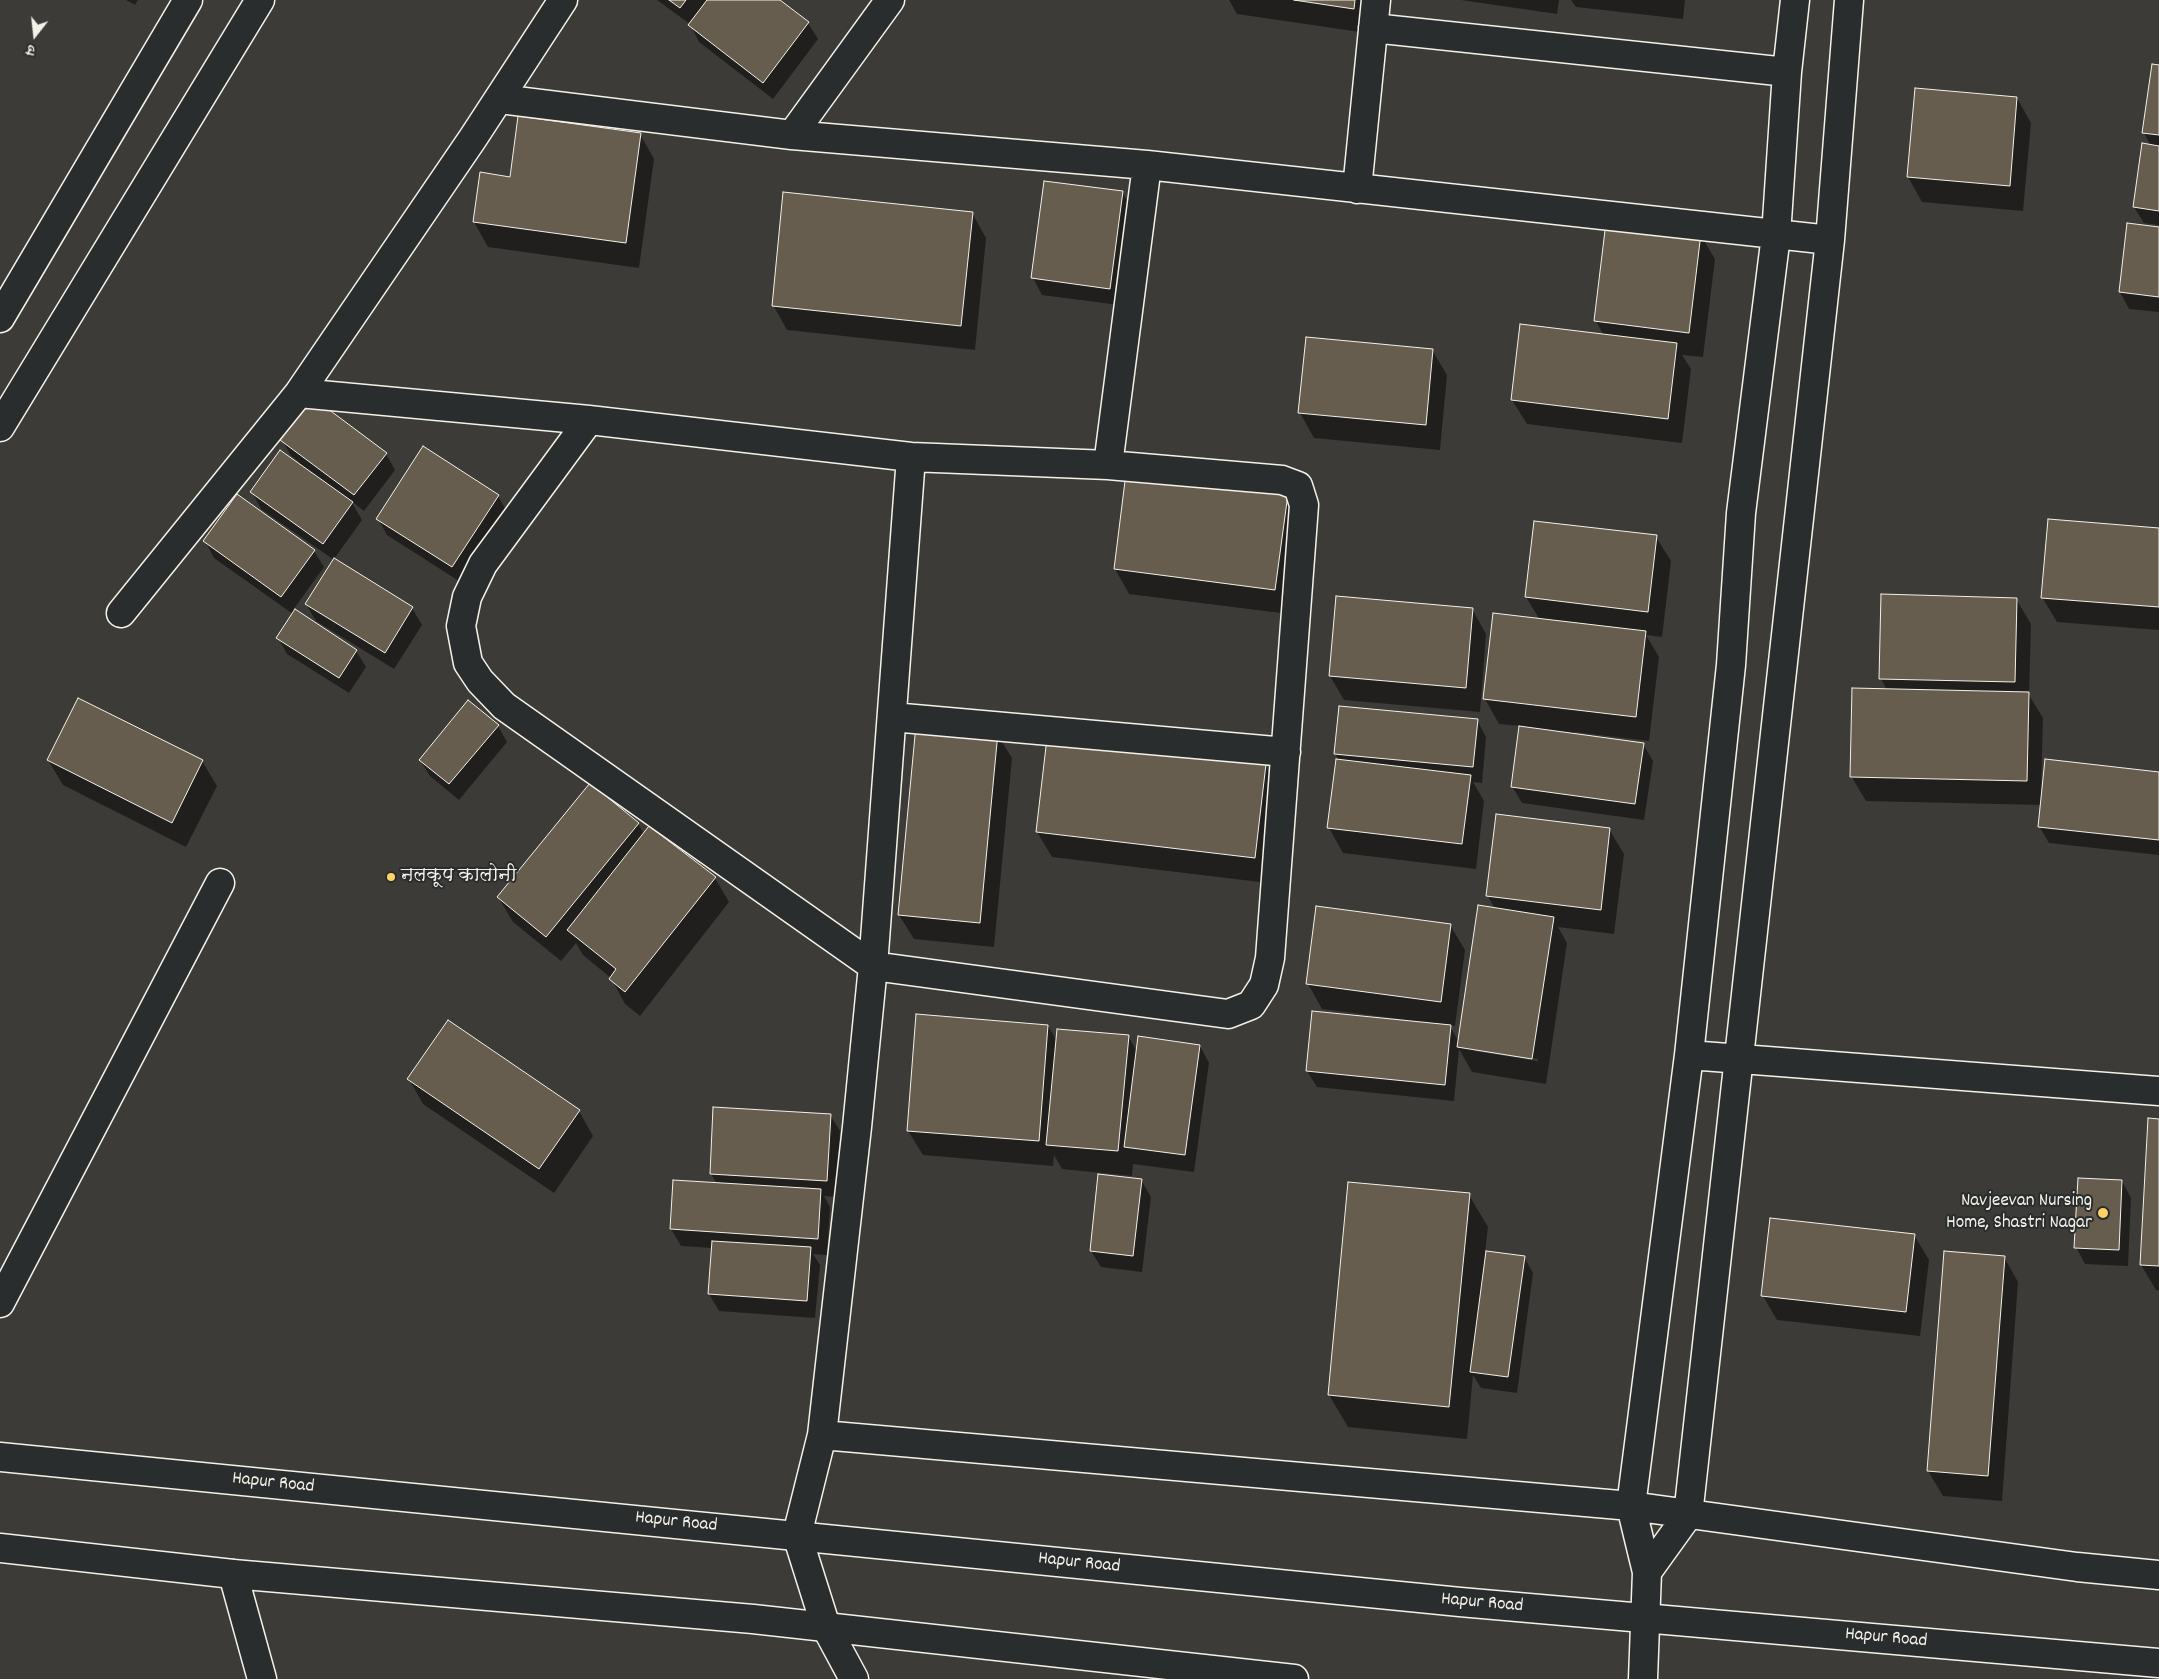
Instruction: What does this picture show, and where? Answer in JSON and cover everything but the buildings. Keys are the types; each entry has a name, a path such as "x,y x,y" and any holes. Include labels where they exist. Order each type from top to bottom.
{"street":[{"path":"0,318 188,0"},
{"path":"0,427 260,0"},
{"path":"120,613 299,393 500,99 563,0"},
{"path":"792,135 890,0"},
{"path":"1357,189 1376,0"},
{"path":"1643,1679 1647,1572 1631,1506 1688,1055 1732,666 1741,513 1776,235 1787,72 1795,0"},
{"path":"1647,1572 1688,1514 1830,240 1849,0"},
{"path":"1373,28 1787,72"},
{"path":"500,99 792,135 1148,165 1830,240"},
{"path":"1108,465 1148,165"},
{"path":"299,393 589,420 911,457 1108,465 1282,480 1298,486 1304,505 1270,958 1264,986 1251,1005 1228,1014 873,966 504,706 480,681 468,663 461,626 467,597 483,564 589,420"},
{"path":"854,1679 826,1627 797,1535 822,1435 857,1127 873,966 911,457"},
{"path":"892,717 1286,752"},
{"path":"0,1303 220,883"},
{"path":"1688,1055 2159,1091"},
{"path":"822,1435 1631,1506 2067,1566 2159,1575"},
{"name":"Hapur Road","path":"0,1457 1460,1602 2159,1662"},
{"path":"0,1548 233,1574 826,1627 1294,1679"},
{"path":"233,1574 262,1679"}],"place":[{"name":"नलकूप कालोनी","path":"391,877"},
{"name":"Navjeevan Nursing Home, Shastri Nagar","path":"2103,1213"}]}
